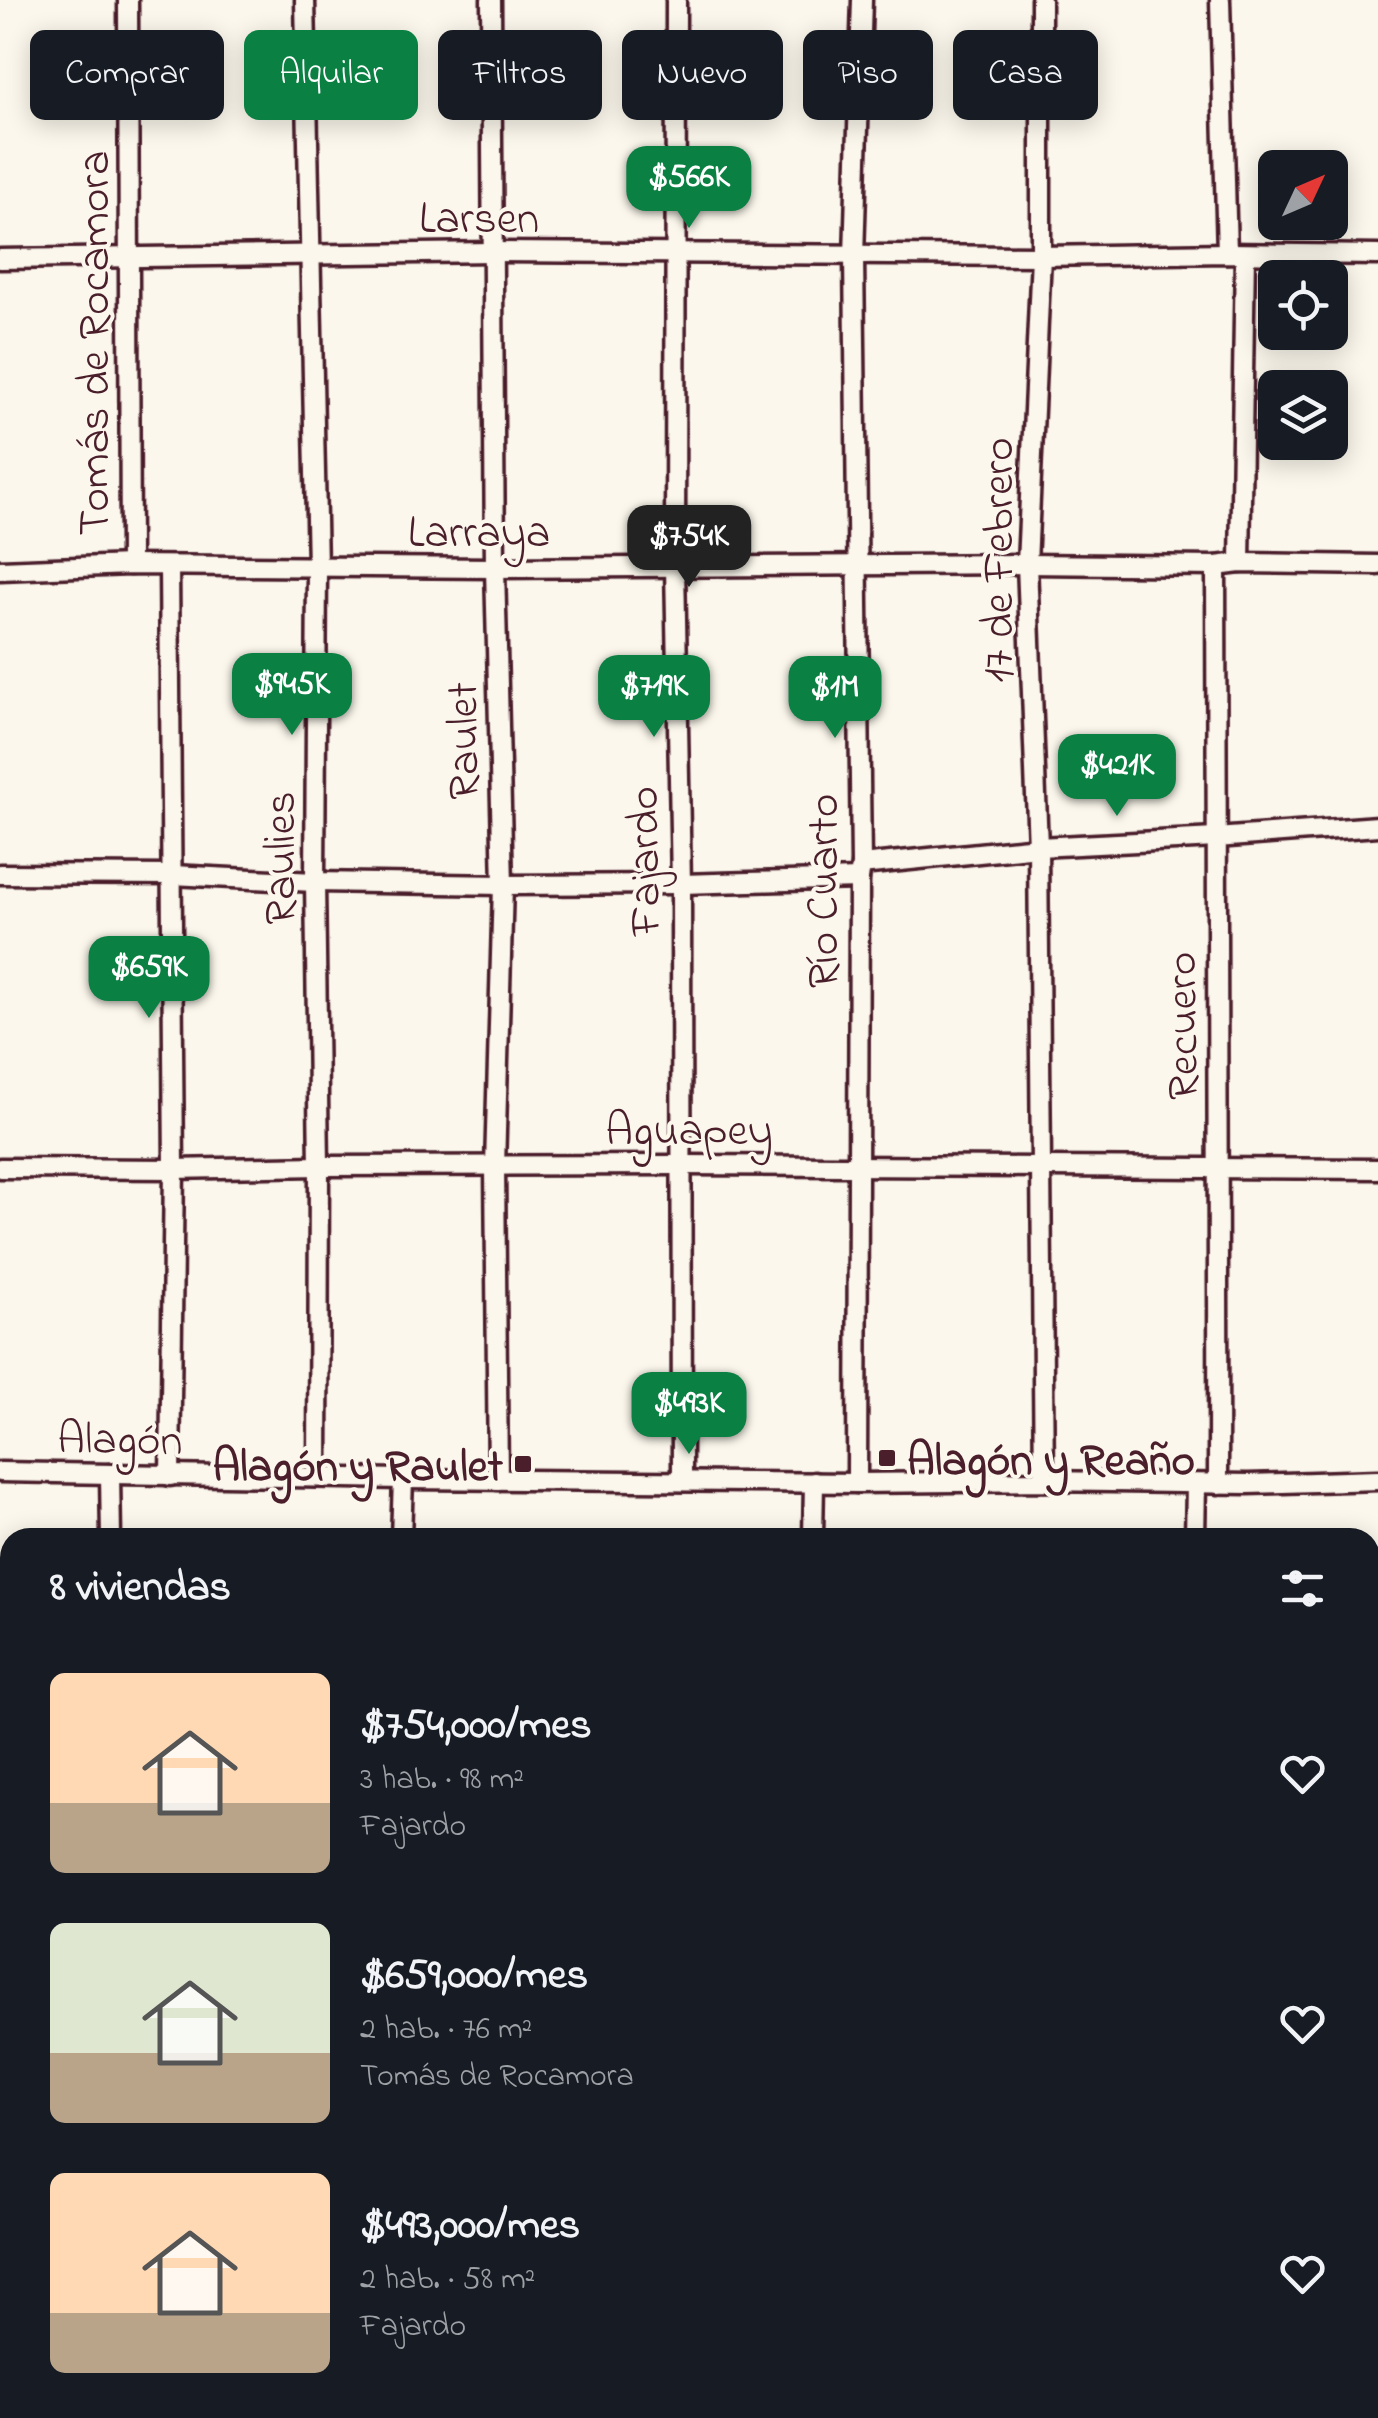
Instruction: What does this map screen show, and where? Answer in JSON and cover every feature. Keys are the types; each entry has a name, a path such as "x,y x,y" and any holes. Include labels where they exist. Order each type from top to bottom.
{"street":[{"name":"Tomás de Rocamora","path":"128,0 130,565"},
{"name":"Raulies","path":"306,0 317,566 318,1476"},
{"name":"Raulet","path":"491,0 495,568 502,885 495,1166 498,1480"},
{"name":"Fajardo","path":"676,0 675,566 682,1481"},
{"name":"Río Cuarto","path":"857,1483 860,872 854,256 862,0"},
{"name":"17 de Febrero","path":"1041,0 1041,256 1027,564 1038,847 1044,1481"},
{"path":"1220,0 1236,254 1240,563"},
{"name":"Larsen","path":"0,259 492,252 854,256 1378,254"},
{"name":"Larraya","path":"0,570 130,565 1378,565"},
{"name":"Tomás de Rocamora","path":"169,566 174,1169 170,1476"},
{"name":"Recuero","path":"1216,566 1218,1484"},
{"path":"0,874 502,885 680,884 860,872 1038,847 1378,826"},
{"name":"Aguapey","path":"0,1168 1378,1168"},
{"name":"Alagón","path":"0,1472 857,1483 1218,1484 1378,1480"},
{"path":"110,1474 111,1528"},
{"path":"402,1528 404,1480"},
{"path":"813,1528 814,1482"},
{"path":"1196,1484 1196,1528"}],"place":[{"name":"Alagón y Reaño","path":"887,1458"},
{"name":"Alagón y Raulet","path":"523,1464"}]}
